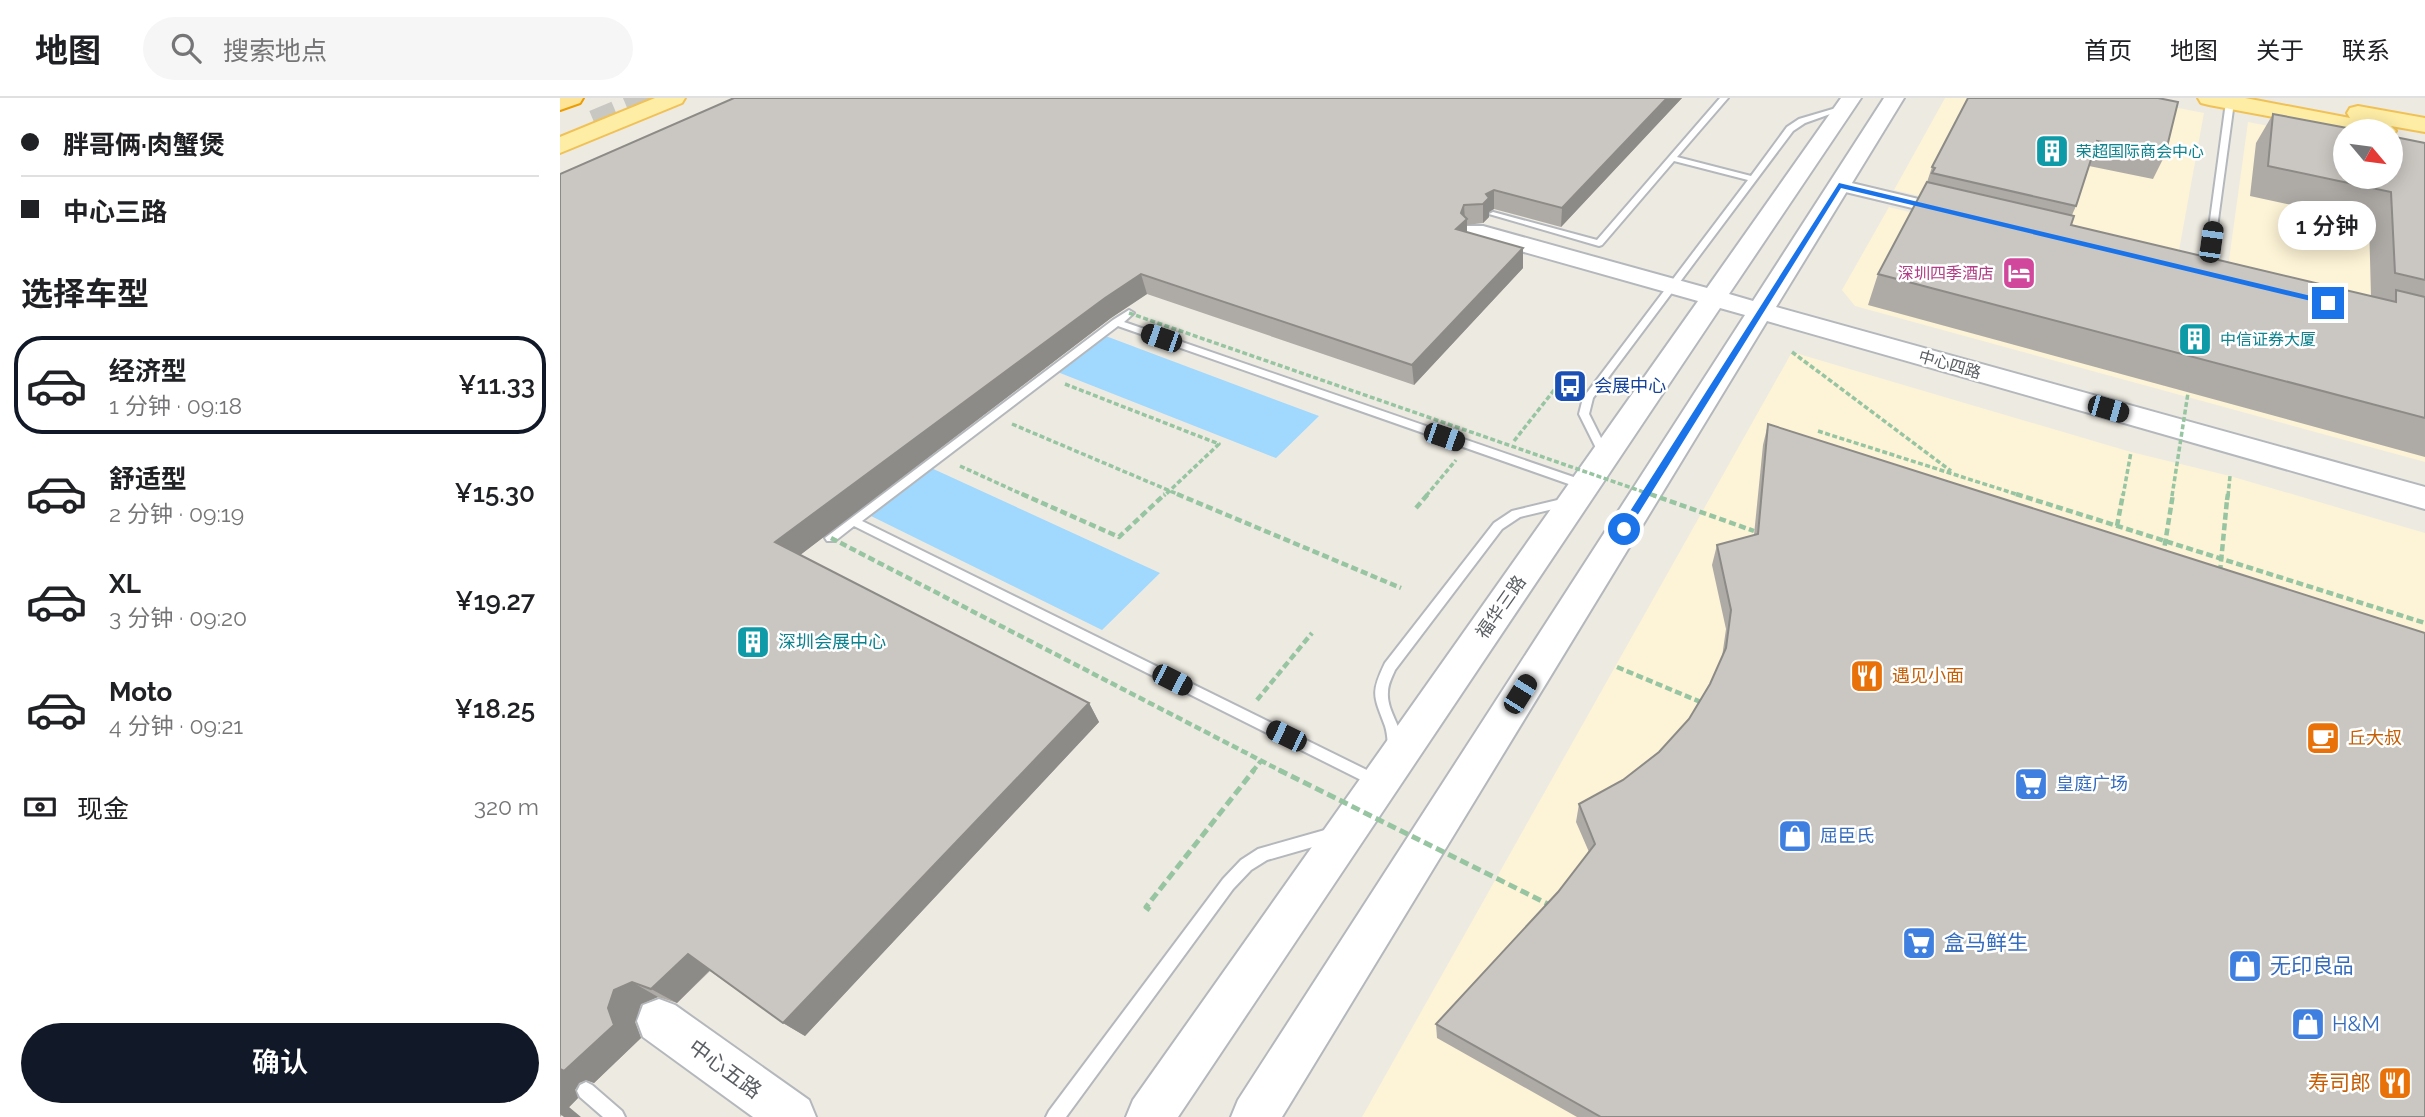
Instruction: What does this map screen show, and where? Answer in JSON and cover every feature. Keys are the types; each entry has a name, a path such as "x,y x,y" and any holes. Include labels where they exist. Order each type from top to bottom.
{"highway":[{"path":"560,103 572,98"}],"main road":[{"path":"560,122 619,98"},
{"path":"560,146 674,98"},
{"path":"2280,98 2425,125"},
{"path":"2219,100 2333,121"},
{"path":"560,136 594,122"},
{"path":"2403,135 2425,139"}],"street":[{"path":"1255,1117 1894,98"},
{"name":"福华三路","path":"1150,1117 1849,102"},
{"path":"1839,186 1970,217"},
{"name":"中心四路","path":"1475,231 2425,498"},
{"name":"中心五路","path":"659,1021 792,1117"}],"lane":[{"path":"1493,214 1599,243 1724,98"},
{"path":"2207,274 2219,100"},
{"path":"853,521 1386,773 1395,744 1381,704 1380,692 1390,667 1498,526 1516,514 1560,505 1588,481 1601,448 1586,422 1585,406 1793,126 1836,112 1849,102"},
{"path":"1672,158 1753,178"},
{"path":"831,538 1129,313"},
{"path":"1116,322 1588,481"},
{"path":"1055,1117 1228,884 1246,865 1263,854 1332,835 1355,819"},
{"path":"586,1091 616,1117"}],"path":[{"path":"1129,313 1511,444 1764,535"},
{"path":"1792,352 1956,475"},
{"path":"1511,444 1568,375"},
{"path":"957,464 1119,537 1219,444 1062,383"},
{"path":"2163,561 2188,393"},
{"path":"1010,423 1401,588"},
{"path":"1818,431 2425,622"},
{"path":"2118,526 2131,452"},
{"path":"1416,508 1453,463"},
{"path":"2219,579 2230,476"},
{"path":"831,538 1261,761 1556,908"},
{"path":"1261,695 1312,633"},
{"path":"1617,667 1705,703"},
{"path":"1148,909 1261,761"}],"shaded area":[{"path":"1945,98 2127,98 2204,113 2178,256 1894,190"},
{"path":"2248,122 2333,139 2333,189 2403,189 2403,170 2425,157 2425,462 1855,306 1842,290 1889,207 2225,289"},
{"name":"皇庭广场","path":"1792,352 2131,452 2230,476 2425,533 2425,1117 1362,1117"}],"water":[{"path":"1103,335 1319,416 1276,458 1055,371"},
{"path":"929,467 1160,573 1102,630 867,514"}],"building":[{"name":"深圳会展中心","path":"734,98 1667,98 1562,208 1494,190 1486,194 1489,198 1483,204 1464,205 1461,213 1467,219 1456,229 1523,248 1412,365 1141,274 775,542 1089,703 783,1023 688,954 651,989 632,982 614,990 608,1008 614,1025 564,1071 560,1069 560,174"},
{"name":"荣超国际商会中心","path":"1968,98 2158,98 2178,102 2165,155 2097,141 2076,206 1932,173 1935,168 1932,167"},
{"path":"2273,114 2333,125 2333,180 2268,166"},
{"path":"2403,139 2425,143 2425,280 2395,273 2391,192 2377,189 2403,189"},
{"name":"中信证券大厦","path":"1927,182 2074,216 2071,225 2396,302 2396,290 2425,297 2425,418 1878,274"},
{"name":"皇庭广场","path":"1768,424 2425,633 2425,1117 1601,1117 1436,1024 1558,892 1595,844 1579,804 1623,780 1659,752 1689,719 1710,684 1726,648 1731,610 1717,545 1758,534"}],"tunnel":[{"path":"594,122 651,98"}],"place":[{"name":"荣超国际商会中心","path":"2052,151"},
{"name":"深圳四季酒店","path":"2019,273"},
{"name":"中信证券大厦","path":"2195,339"},
{"name":"会展中心","path":"1570,386"},
{"name":"深圳会展中心","path":"753,642"},
{"name":"遇见小面","path":"1867,676"},
{"name":"丘大叔","path":"2323,738"},
{"name":"皇庭广场","path":"2031,784"},
{"name":"屈臣氏","path":"1795,836"},
{"name":"盒马鲜生","path":"1919,943"},
{"name":"无印良品","path":"2245,966"},
{"name":"H&M","path":"2308,1024"},
{"name":"寿司郎","path":"2395,1083"}],"route":[{"path":"1624,529 1839,186 2328,303"}]}
